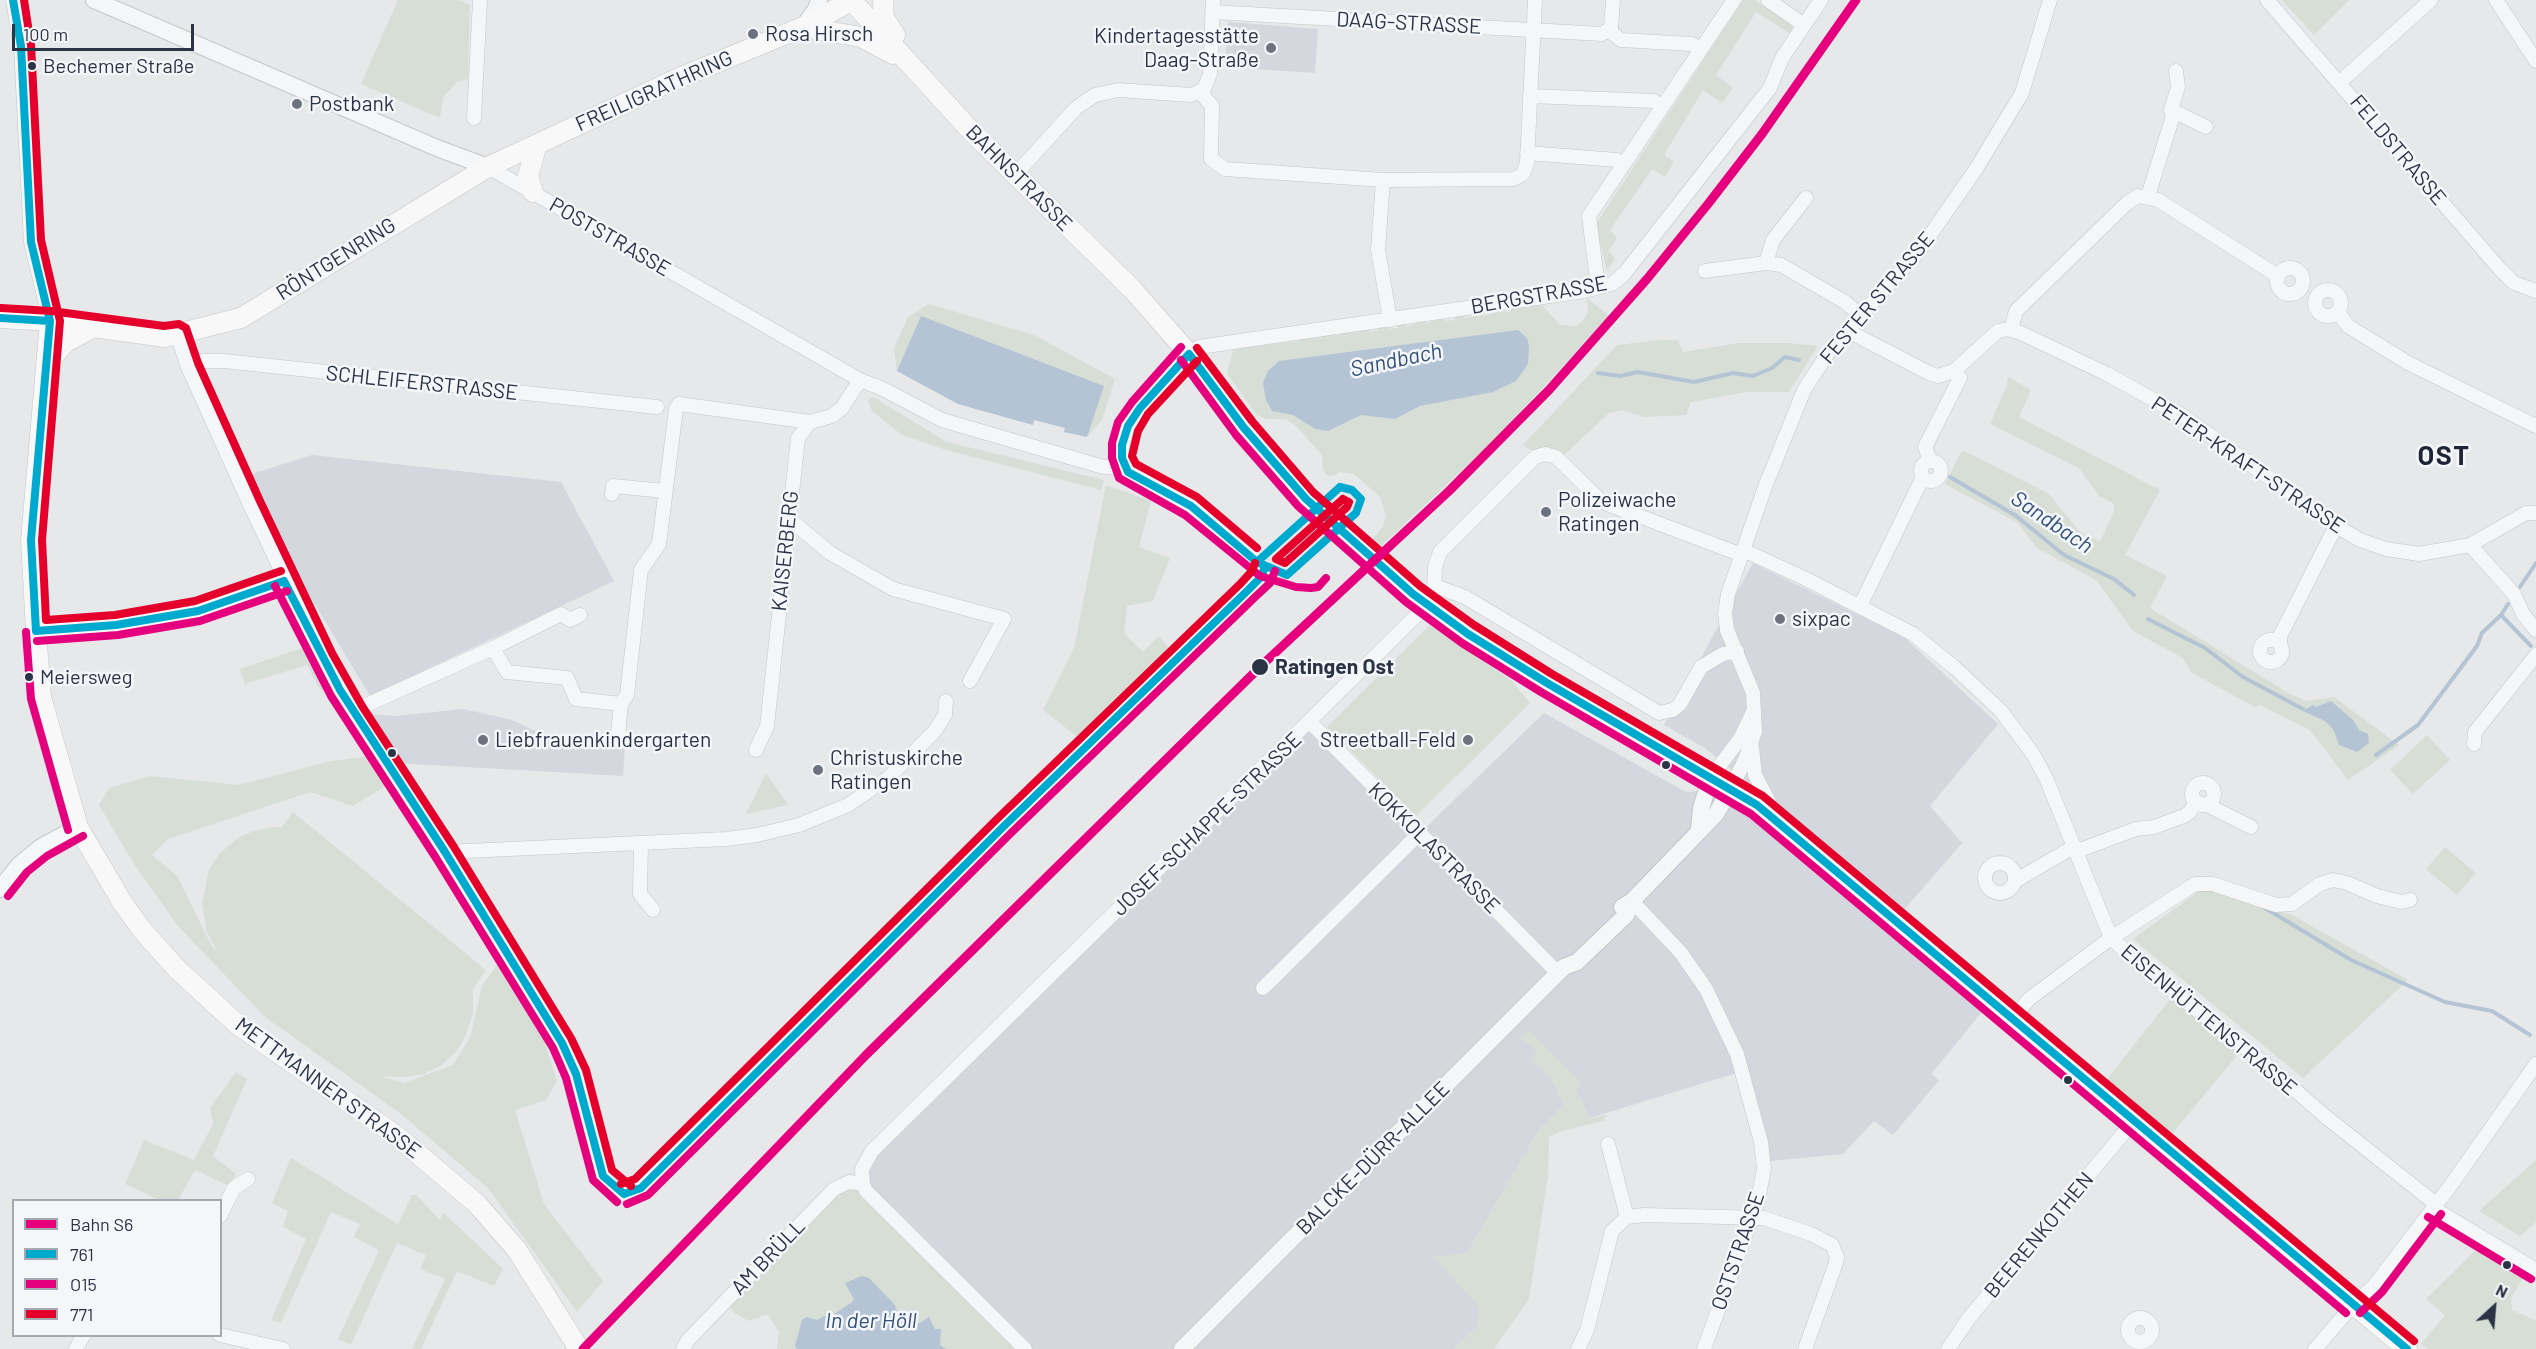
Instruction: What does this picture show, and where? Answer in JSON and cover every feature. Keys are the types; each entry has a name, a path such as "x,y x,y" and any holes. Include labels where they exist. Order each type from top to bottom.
{"main road":[{"name":"FREILIGRATHRING","path":"488,167 679,78 803,27 852,0"},
{"name":"BAHNSTRASSE","path":"852,0 952,112 1132,289 1190,354 1244,428 1284,474 1306,499 1366,555 1413,594 1468,634 1606,717 1731,788 1782,826 2011,1020 2407,1349"},
{"path":"883,0 884,18 903,46 911,64"},
{"path":"803,27 861,37 911,64"},
{"path":"533,192 528,176 537,144"},
{"name":"RÖNTGENRING","path":"0,318 50,321 165,337 241,318 488,167"},
{"name":"METTMANNER STRASSE","path":"50,321 31,540 36,631 41,697 78,827 122,902 142,930 178,970 237,1024 398,1137 477,1204 517,1250 579,1349"},
{"path":"46,364 66,342 94,327"}],"street":[{"path":"13,0 21,46 32,242 50,321"},
{"name":"POSTSTRASSE","path":"94,0 488,167 862,382 881,388 942,420 1100,466 1115,468 1125,465"},
{"path":"474,118 480,0"},
{"path":"803,27 816,9 819,0"},
{"path":"1200,92 1212,106 1209,151 1214,163 1220,168 1383,180 1507,180 1523,174 1527,153 1535,0"},
{"path":"1614,0 1612,24 1609,31 1621,40 1692,44 1701,49"},
{"path":"1598,287 1589,216 1734,0"},
{"path":"1768,0 1804,25"},
{"name":"BERGSTRASSE","path":"1190,354 1199,347 1584,291 1618,281 1770,87 1782,58 1821,0"},
{"name":"FESTER STRASSE","path":"1731,788 1755,732 1753,693 1727,630 1725,613 1728,594 1804,390 1832,347 1935,230 2007,120 2022,93 2050,0"},
{"name":"FELDSTRASSE","path":"2267,0 2499,268 2514,283 2536,291"},
{"path":"2340,82 2431,0"},
{"path":"2496,0 2536,61"},
{"path":"1015,175 1076,108 1095,94 1118,90 1187,95 1200,92 1207,84 1210,74 1213,6"},
{"name":"DAAG-STRASSE","path":"1213,6 1534,30 1602,34 1609,31"},
{"path":"2148,196 2173,116 2171,111 2178,87 2176,71"},
{"path":"1530,96 1654,101 1662,107"},
{"path":"2171,111 2206,127"},
{"path":"1527,153 1617,160 1623,164"},
{"path":"1383,180 1378,250 1390,320"},
{"path":"1848,331 1929,374 1946,375 1954,371 1998,331 2011,330 2016,311 2127,203 2138,196 2148,196 2278,276"},
{"path":"1767,262 1773,240 1806,198"},
{"path":"1706,271 1767,262 1790,270 1845,303 1861,316"},
{"path":"2338,312 2330,316 2321,314 2308,294 2302,277 2296,269 2284,269 2278,276 2277,284 2282,291 2292,294 2308,294 2335,292 2341,299 2338,312 2348,326 2408,363 2536,426"},
{"name":"PETER-KRAFT-STRASSE","path":"2011,330 2107,374 2183,416 2336,526 2360,540 2386,549 2419,554 2470,545 2526,513 2534,513"},
{"path":"177,334 188,367 284,581 353,711 445,852 562,1043 576,1074 603,1176 624,1194 641,1188 921,908 1261,577 1265,567 1191,506 1128,472 1122,458 1122,445 1128,426 1140,408 1190,354"},
{"name":"SCHLEIFERSTRASSE","path":"188,367 203,361 224,361 657,407"},
{"path":"1860,606 1923,477 1934,481 1941,473 1938,464 1930,461 1925,447 1960,378 1954,371"},
{"path":"628,741 618,734 621,704 628,691 641,570 659,544 676,409 679,404 810,422 832,416 842,408 862,382"},
{"name":"KAISERBERG","path":"756,750 767,726 798,438 810,422"},
{"name":"JOSEF-SCHAPPE-STRASSE","path":"862,1184 862,1169 872,1151 1416,616 1434,592 1435,567 1440,552 1535,457 1542,454 1556,458 1602,502 1742,553"},
{"path":"612,494 613,486 665,491"},
{"path":"788,518 830,553 892,589 1004,619 970,681"},
{"path":"2280,645 2280,636 2336,526"},
{"path":"2470,545 2514,594 2523,615 2536,630"},
{"name":"EISENHÜTTENSTRASSE","path":"1742,553 1860,606 1913,634 1954,667 2006,716 2046,778 2111,938 2144,968 2265,1064 2325,1118 2435,1206 2536,1270"},
{"path":"36,631 117,625 198,611 284,581"},
{"path":"1435,586 1465,597 1659,713 1673,710 1680,704 1701,667 1717,657 1737,651"},
{"path":"353,711 494,648 561,614 570,620 580,615"},
{"path":"494,648 507,672 567,678 573,696 579,700 621,704"},
{"path":"2474,744 2475,732 2536,655"},
{"path":"445,852 757,835 826,816 879,784 904,764 934,732 945,715 946,702"},
{"path":"1699,830 1701,808 1711,777 1740,739 1754,710"},
{"name":"KOKKOLASTRASSE","path":"1310,722 1561,970"},
{"name":"FESTER STRASSE","path":"1751,744 1755,775 1782,826"},
{"name":"BALCKE-DÜRR-ALLEE","path":"1182,1349 1561,970 1577,962 1626,915 1632,902 1716,814 1731,788"},
{"path":"2015,881 2076,849 2184,816 2200,803 2251,827"},
{"path":"0,889 19,865 41,847 78,827"},
{"path":"1263,988 1420,833"},
{"path":"641,843 640,894 653,910"},
{"path":"2011,1020 2029,999 2111,938 2195,884 2204,882 2276,905 2292,904 2320,884 2333,880 2347,883 2377,896 2401,902 2410,900"},
{"name":"OSTSTRASSE","path":"1632,902 1658,927 1696,973 1737,1054 1758,1124 1763,1155 1762,1182 1753,1216 1704,1349"},
{"path":"2315,1349 2353,1305 2374,1286 2435,1206 2536,1064"},
{"name":"BEERENKOTHEN","path":"1948,1349 1969,1318 2133,1122"},
{"path":"1608,1144 1628,1217"},
{"path":"222,1212 234,1188 248,1179"},
{"name":"AM BRÜLL","path":"683,1349 688,1340 834,1189 849,1182 862,1184"},
{"path":"862,1184 871,1196 1025,1349"},
{"path":"1578,1349 1587,1330 1608,1240 1617,1225 1628,1217 1753,1216 1811,1234 1825,1240 1835,1250 1836,1263 1805,1349"},
{"path":"222,1335 283,1349"}],"shaded area":[{"path":"398,0 459,0 470,5 468,79 457,82 443,97 440,118 361,84"},
{"path":"1743,0 1755,0 1792,25 1792,35 1756,12 1716,75 1733,88 1722,103 1703,90 1664,155 1674,162 1665,177 1652,169 1610,230 1617,238 1608,251 1615,258 1607,271 1596,224"},
{"path":"2282,0 2349,0 2314,35"},
{"name":"Kindertagesstätte Daag-Straße","path":"1228,22 1318,29 1315,73 1225,67"},
{"path":"1587,298 1609,316 1497,437 1378,549 1371,542 1383,526 1386,516 1380,497 1354,474 1340,472 1329,477 1323,470 1322,455 1297,427 1286,419 1266,419 1257,415 1227,374 1233,350 1236,348 1300,341 1299,337 1322,338 1321,334 1341,335 1341,330 1359,333 1359,329 1368,327 1370,332 1378,330 1378,326 1388,325 1389,329 1398,328 1397,324 1405,322 1406,327 1425,320 1426,324 1444,316 1445,321 1455,320 1454,315 1463,314 1464,318 1481,312 1483,316 1492,314 1492,310 1510,312 1510,307 1542,305 1560,325 1576,326 1583,321 1588,311"},
{"path":"929,304 1034,335 1115,379 1102,420 1087,437 1064,432 1065,428 1034,420 1033,425 958,404 897,371 894,348 908,317"},
{"path":"1678,340 1683,352 1739,343 1789,343 1818,346 1789,392 1747,392 1691,402 1686,415 1644,417 1623,410 1609,413 1564,455 1558,452 1534,452 1523,445 1617,345"},
{"path":"2008,377 2031,390 2019,417 2160,490 2125,555 2167,576 2150,608 2290,694 2307,701 2334,697 2399,745 2348,780 2310,730 2260,705 2255,707 2192,673 2183,658 2133,631 2096,580 2037,548 2018,523 1945,484 1962,450 2049,494 2079,531 2100,542 2115,509 2113,503 2099,496 2079,468 1990,424 2007,385"},
{"path":"873,397 947,442 1104,480 1101,490 946,450 902,435 872,411 868,400"},
{"path":"312,455 561,482 614,581 370,696 297,574 252,474"},
{"path":"1106,485 1151,501 1139,547 1170,558 1153,601 1127,606 1124,633 1143,652 1159,636 1173,653 1079,738 1043,710 1074,648"},
{"path":"1753,563 1905,638 1998,724 1930,806 1962,843 1903,911 1705,748 1664,725"},
{"path":"1430,625 1511,680 1530,703 1416,816 1327,727"},
{"path":"308,646 331,688 320,690 307,665 245,684 240,669"},
{"name":"Liebfrauenkindergarten","path":"463,709 512,720 540,733 625,747 623,776 396,763 371,714 395,716"},
{"path":"1544,713 1686,792 1731,788 1990,1002 1931,1074 1939,1080 1893,1135 1874,1121 1843,1154 1771,1161 1763,1155 1743,1071 1590,1118 1575,1089 1581,1083 1528,1030 1522,1038 1538,1053 1532,1059 1551,1077 1564,1105 1539,1130 1467,1253 1480,1308 1477,1327 1454,1349 1025,1349 876,1201 863,1170 1310,722 1420,833"},
{"path":"2427,735 2450,760 2413,794 2390,770"},
{"path":"371,756 389,784 353,806 310,792 168,839 152,855 178,877 212,947 217,951 207,932 202,903 209,869 220,853 237,839 253,831 272,827 281,828 293,812 486,970 473,989 473,1015 464,1039 455,1053 440,1066 424,1074 406,1077 380,1076 404,1083 453,1065 470,1038 482,985 499,963 539,1025 557,1081 546,1100 515,1110 544,1204 603,1281 577,1312 488,1188 401,1114 265,1017 178,926 134,864 99,805 109,788 150,776 239,785 331,761"},
{"path":"766,773 788,805 746,814"},
{"path":"2445,847 2476,873 2457,895 2426,869"},
{"path":"2206,886 2292,915 2408,980 2303,1078 2133,939"},
{"path":"2171,998 2239,1053 2171,1135 2104,1083"},
{"path":"1529,1030 1581,1083 1575,1089 1590,1118 1607,1115 1603,1121 1562,1131 1549,1137 1548,1176 1529,1299 1494,1349 1454,1349 1477,1327 1480,1309 1434,1257 1467,1253 1539,1130 1564,1105 1551,1077 1532,1059 1537,1053 1521,1037"},
{"path":"236,1072 247,1079 213,1156 236,1174 229,1186 195,1170 179,1199 158,1199 125,1184 144,1140 194,1160 213,1124 210,1108"},
{"path":"291,1158 398,1224 412,1195 416,1195 440,1220 444,1213 503,1269 494,1286 457,1271 421,1349 412,1349 445,1279 420,1269 426,1255 397,1243 351,1345 338,1339 379,1250 354,1237 360,1224 331,1212 281,1323 271,1320 306,1239 283,1227 288,1211 272,1203"},
{"path":"2536,1160 2536,1222 2520,1236 2479,1211"},
{"path":"863,1184 1025,1349 777,1349 779,1332 767,1314 749,1321 734,1313 726,1300 834,1189"},
{"path":"2478,1248 2525,1275 2511,1298 2512,1310 2536,1321 2536,1349 2428,1349 2421,1344 2445,1315 2426,1299"}],"water":[{"path":"921,316 1104,386 1087,437 1064,432 1065,428 1034,420 1033,425 958,404 897,371"},
{"path":"1518,330 1527,338 1528,364 1516,381 1493,392 1420,406 1395,419 1361,415 1328,431 1315,429 1293,415 1272,411 1266,400 1263,383 1268,371 1279,361"},
{"path":"2331,701 2354,721 2359,730 2368,734 2369,743 2357,752 2339,745 2333,729 2325,721 2303,711 2313,705 2316,707"},
{"name":"In der Höll","path":"862,1276 869,1278 895,1305 898,1316 907,1324 920,1323 929,1317 935,1329 941,1329 940,1345 946,1349 797,1349 795,1346 802,1320 806,1317 817,1320 824,1316 831,1316 851,1303 854,1299 845,1283"}],"waterway":[{"name":"Sandbach","path":"1598,373 1620,376 1638,372 1694,382 1733,373 1753,376 1772,368 1785,357 1799,360"},
{"name":"Sandbach","path":"1950,477 2015,515 2064,555 2114,579 2134,595"},
{"path":"2520,587 2536,563"},
{"path":"2501,615 2508,604"},
{"path":"2376,755 2418,725 2477,646 2482,633 2501,615 2531,646"},
{"name":"Sandbach","path":"2148,619 2205,648 2243,677 2303,709"},
{"path":"2265,908 2351,960 2445,1002 2492,1011 2530,1035"}],"rail line":[{"name":"S6","path":"583,1349 866,1055 1261,666 1449,491 1549,390 1647,279 1708,204 1762,134 1856,0"}],"transit line":[{"name":"761","path":"13,0 21,46 31,242 50,321 31,540 36,631"},
{"name":"771","path":"24,0 31,45 41,240 60,321 42,540 46,620 115,615 195,601 281,571"},
{"name":"771","path":"1,308 51,311 164,326 179,324 186,328 198,363 332,653 362,706 454,847 571,1038 586,1070 612,1170 631,1186"},
{"name":"761","path":"0,318 50,321"},
{"name":"O15","path":"1181,347 1132,402 1118,422 1112,443 1112,458 1119,478 1185,515 1260,576 1296,587 1311,588 1318,587 1326,578"},
{"name":"771","path":"1197,348 1252,421 1313,492 1420,586 1474,625 1552,674 1763,796 2414,1341"},
{"name":"761","path":"1189,354 1244,428 1306,499 1413,594 1468,634 1547,683 1757,805 2407,1349"},
{"name":"761","path":"1189,354 1140,408 1128,426 1122,445 1122,458 1128,472 1191,506 1257,562"},
{"name":"O15","path":"1181,360 1236,435 1298,506 1406,602 1462,643 1541,692 1751,814 2346,1313"},
{"name":"771","path":"1197,361 1148,414 1138,431 1132,456 1136,464 1197,497 1257,548"},
{"name":"761","path":"1340,487 1352,490 1361,499 1356,513 1287,575 1257,562 1340,487"},
{"name":"771","path":"1343,499 1349,502 1347,507 1285,563 1276,559 1343,499"},
{"name":"771","path":"621,1184 635,1179 996,820 1241,583 1252,571 1255,563"},
{"name":"761","path":"624,1194 641,1188 1003,827 1248,590 1261,577 1265,567"},
{"name":"O15","path":"627,1204 648,1195 1010,834 1270,583 1275,571"},
{"name":"761","path":"284,581 340,690 445,852 562,1043 576,1074 603,1176 624,1194"},
{"name":"761","path":"36,631 116,625 198,611 284,581"},
{"name":"O15","path":"275,586 331,696 436,858 553,1048 566,1078 593,1180 617,1202"},
{"name":"O15","path":"37,641 118,635 200,621 287,591"},
{"name":"O15","path":"26,632 31,699 68,830"},
{"name":"O15","path":"8,896 27,872 47,856 83,836"},
{"name":"O15","path":"2360,1313 2382,1292 2441,1214"},
{"name":"O15","path":"2428,1217 2531,1279"}],"place":[{"name":"Rosa Hirsch","path":"753,34"},
{"name":"Kindertagesstätte Daag-Straße","path":"1271,48"},
{"name":"Bechemer Straße","path":"32,66"},
{"name":"Postbank","path":"297,104"},
{"name":"Polizeiwache Ratingen","path":"1546,512"},
{"name":"sixpac","path":"1780,619"},
{"name":"Ratingen Ost","path":"1260,667"},
{"name":"Meiersweg","path":"29,677"},
{"name":"Liebfrauenkindergarten","path":"483,740"},
{"name":"Streetball-Feld","path":"1468,740"},
{"name":"Christuskirche Ratingen","path":"818,770"}],"district":[{"name":"OST","path":"2444,456"}]}
